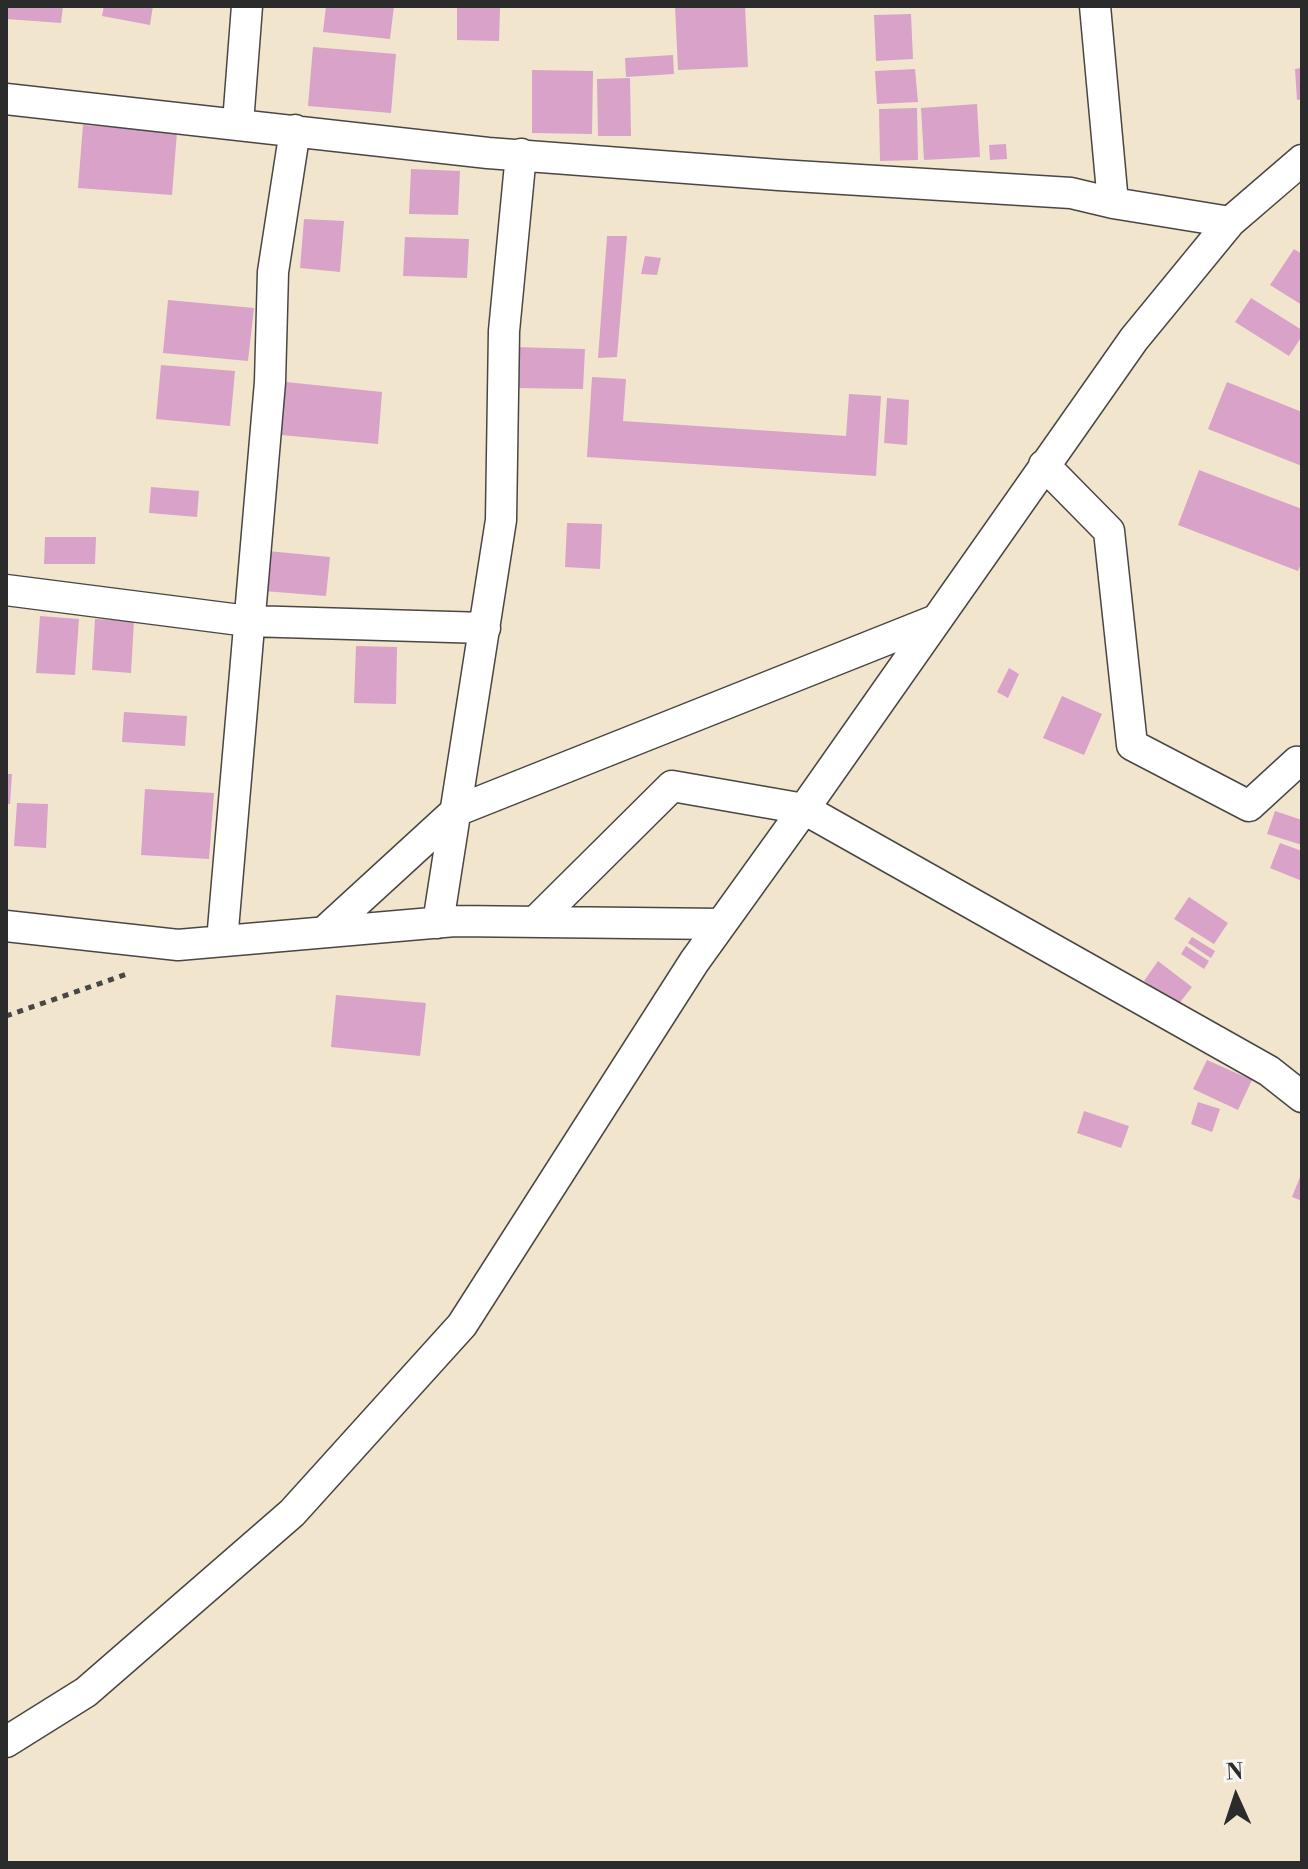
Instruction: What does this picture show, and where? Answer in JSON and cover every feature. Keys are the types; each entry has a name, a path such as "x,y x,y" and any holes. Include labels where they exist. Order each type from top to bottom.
{"street":[{"path":"238,123 247,6"},
{"path":"1095,6 1113,203"},
{"path":"6,99 521,154 779,175 1071,193 1230,222"},
{"path":"222,941 270,382 273,272 295,130"},
{"path":"438,923 501,520 504,331 521,154"},
{"path":"6,1742 86,1692 292,1513 462,1325 694,962 1134,339 1230,222 1302,160"},
{"path":"1044,465 1109,531 1132,745 1249,806 1297,762 1302,764"},
{"path":"6,590 248,621 485,628"},
{"path":"324,932 456,811 936,620"},
{"path":"535,922 672,786 804,809 1269,1071 1302,1097"},
{"path":"6,926 178,945 438,923 721,924"}],"path":[{"path":"6,1016 135,971"}],"building":[{"path":"6,6 63,6 61,23 6,19"},
{"path":"104,6 153,6 150,25 102,16"},
{"path":"326,6 394,6 390,39 323,32"},
{"path":"675,6 745,6 748,67 678,70"},
{"path":"457,7 500,8 499,41 457,40"},
{"path":"911,14 913,59 876,61 874,15"},
{"path":"313,47 396,54 391,113 308,106"},
{"path":"673,55 674,74 626,77 625,58"},
{"path":"1302,68 1302,99 1297,100 1295,69"},
{"path":"915,69 918,102 877,104 875,71"},
{"path":"532,70 593,71 592,134 532,133"},
{"path":"630,78 631,136 598,136 597,79"},
{"path":"977,104 980,157 924,160 921,108"},
{"path":"917,108 918,160 880,161 879,109"},
{"path":"83,125 177,132 172,195 78,188"},
{"path":"1006,144 1007,159 990,160 989,145"},
{"path":"411,169 460,171 458,215 409,214"},
{"path":"304,219 344,221 340,272 300,268"},
{"path":"607,236 627,236 617,357 598,358"},
{"path":"405,237 469,239 467,278 403,276"},
{"path":"1294,249 1302,254 1302,305 1270,285"},
{"path":"645,256 661,258 657,275 641,274"},
{"path":"1251,298 1302,330 1302,336 1289,356 1235,322"},
{"path":"168,300 254,308 248,361 163,353"},
{"path":"514,347 585,349 583,389 513,388"},
{"path":"161,365 235,371 230,426 156,419"},
{"path":"592,377 626,379 623,421 846,436 849,394 881,396 876,476 587,457"},
{"path":"286,382 382,392 378,444 281,435"},
{"path":"1227,382 1302,412 1302,466 1208,429"},
{"path":"887,398 909,400 907,445 884,443"},
{"path":"1199,470 1302,509 1302,561 1298,571 1178,525"},
{"path":"151,487 199,491 197,517 149,513"},
{"path":"567,523 602,524 600,569 565,567"},
{"path":"45,537 96,537 95,564 44,564"},
{"path":"268,551 330,557 326,596 264,591"},
{"path":"40,616 79,619 75,675 36,673"},
{"path":"95,619 134,621 131,673 92,670"},
{"path":"356,646 397,647 396,704 354,703"},
{"path":"1009,668 1019,674 1008,698 997,692"},
{"path":"1062,696 1102,714 1084,755 1043,738"},
{"path":"124,712 187,716 185,746 122,742"},
{"path":"6,774 12,774 10,804 6,804"},
{"path":"145,789 214,793 209,859 141,855"},
{"path":"17,803 48,804 46,848 14,846"},
{"path":"1275,811 1302,820 1302,845 1267,834"},
{"path":"1280,843 1302,851 1302,881 1270,868"},
{"path":"1189,897 1228,923 1214,944 1174,919"},
{"path":"1192,937 1215,951 1211,958 1188,943"},
{"path":"1186,946 1209,961 1204,969 1181,954"},
{"path":"1158,961 1192,987 1178,1005 1144,981"},
{"path":"336,995 426,1003 420,1056 331,1047"},
{"path":"1207,1060 1252,1080 1238,1110 1193,1089"},
{"path":"1198,1102 1220,1109 1212,1132 1191,1124"},
{"path":"1084,1111 1129,1126 1121,1148 1077,1133"},
{"path":"1302,1172 1302,1201 1292,1197"}]}
